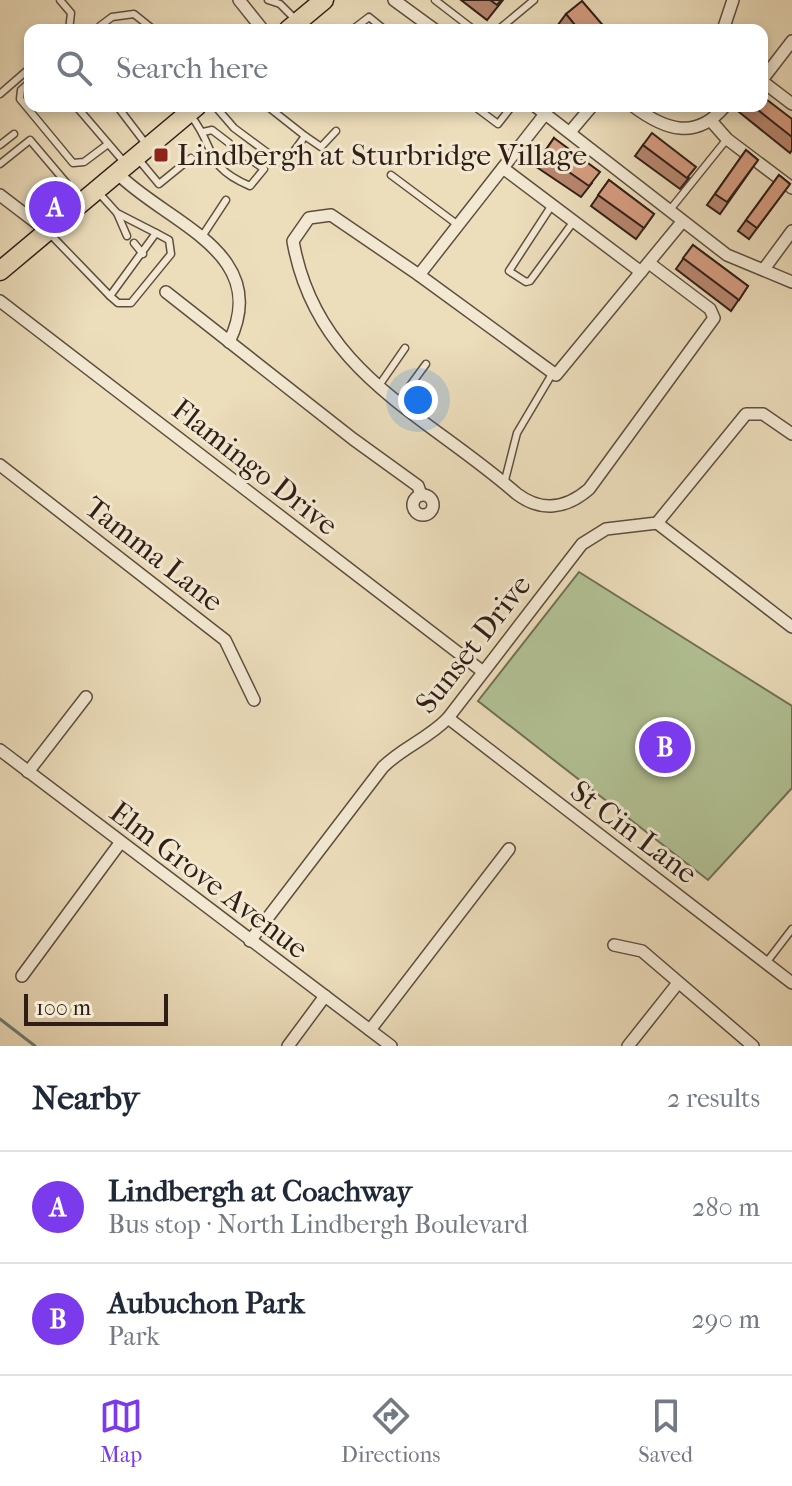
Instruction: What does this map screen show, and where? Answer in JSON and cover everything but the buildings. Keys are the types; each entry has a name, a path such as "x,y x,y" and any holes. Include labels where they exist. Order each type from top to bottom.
{"main road":[{"path":"299,24 324,0"},
{"path":"0,271 187,112"}],"street":[{"path":"239,0 258,24"},
{"path":"394,0 426,24"},
{"path":"725,24 733,0"},
{"path":"768,72 792,41"},
{"path":"768,85 792,104"},
{"path":"542,112 727,255 792,282"},
{"path":"570,132 587,112"},
{"path":"641,112 656,124 670,128 712,122 720,112"},
{"path":"419,275 545,114"},
{"path":"712,122 727,139 792,188"},
{"path":"132,160 201,238 220,254 236,277 239,315 229,342"},
{"path":"503,168 574,221 645,267 710,309 714,318 580,497 553,507 531,504 378,387 341,352 317,312 298,268 293,241 309,218 331,215 419,275 552,374 562,369 645,267 682,222"},
{"path":"2,200 47,231"},
{"path":"764,269 792,231"},
{"path":"166,292 418,486 421,495"},
{"name":"Flamingo Drive","path":"0,301 482,671"},
{"path":"792,434 768,416 754,412 739,419 657,523 792,627"},
{"name":"Tamma Lane","path":"0,465 225,640 254,700"},
{"name":"Sunset Drive","path":"250,941 383,767 397,753 432,735 448,718 582,544 606,529 657,523"},
{"path":"28,772 86,697"},
{"name":"St Cin Lane","path":"448,718 792,983"},
{"name":"Elm Grove Avenue","path":"0,750 391,1046"},
{"path":"22,976 120,843"},
{"path":"370,1030 509,849"},
{"path":"614,945 642,951 753,1046"},
{"path":"628,1046 678,983"},
{"path":"288,1046 325,996"}],"lane":[{"path":"60,0 71,13 70,24"},
{"path":"268,0 283,2 294,24"},
{"path":"435,0 466,24"},
{"path":"505,24 534,0"},
{"path":"103,24 112,17 134,14 146,24"},
{"path":"360,24 369,17 378,24"},
{"path":"419,24 422,21"},
{"path":"0,94 24,73"},
{"path":"31,112 73,163 79,165 108,144"},
{"path":"81,112 108,144 159,184 191,158"},
{"path":"119,112 132,160"},
{"path":"194,112 210,158 250,186 264,169 246,156"},
{"path":"220,112 234,128 284,165 305,136"},
{"path":"275,112 321,147 336,131"},
{"path":"482,112 498,124 507,112"},
{"path":"203,132 212,130 229,143"},
{"path":"0,145 14,134"},
{"path":"669,211 727,139"},
{"path":"0,164 30,140 89,196 169,240 171,254 131,303 118,303 47,231"},
{"path":"391,175 458,225"},
{"path":"201,238 226,200"},
{"path":"552,205 509,271 530,281 574,221"},
{"path":"117,213 127,236"},
{"path":"110,296 156,233"},
{"path":"134,243 143,254"},
{"path":"378,387 405,348"},
{"path":"398,402 426,364"},
{"path":"504,484 517,433 552,374"},
{"path":"766,963 792,929"}],"green space":[{"path":"579,572 792,706 792,788 708,880 478,701"}],"waterway":[{"path":"0,1019 35,1046"}],"place":[{"name":"Lindbergh at Sturbridge Village","path":"161,155"},
{"name":"Lindbergh at Coachway","path":"55,207"},
{"name":"Aubuchon Park","path":"665,747"}]}
